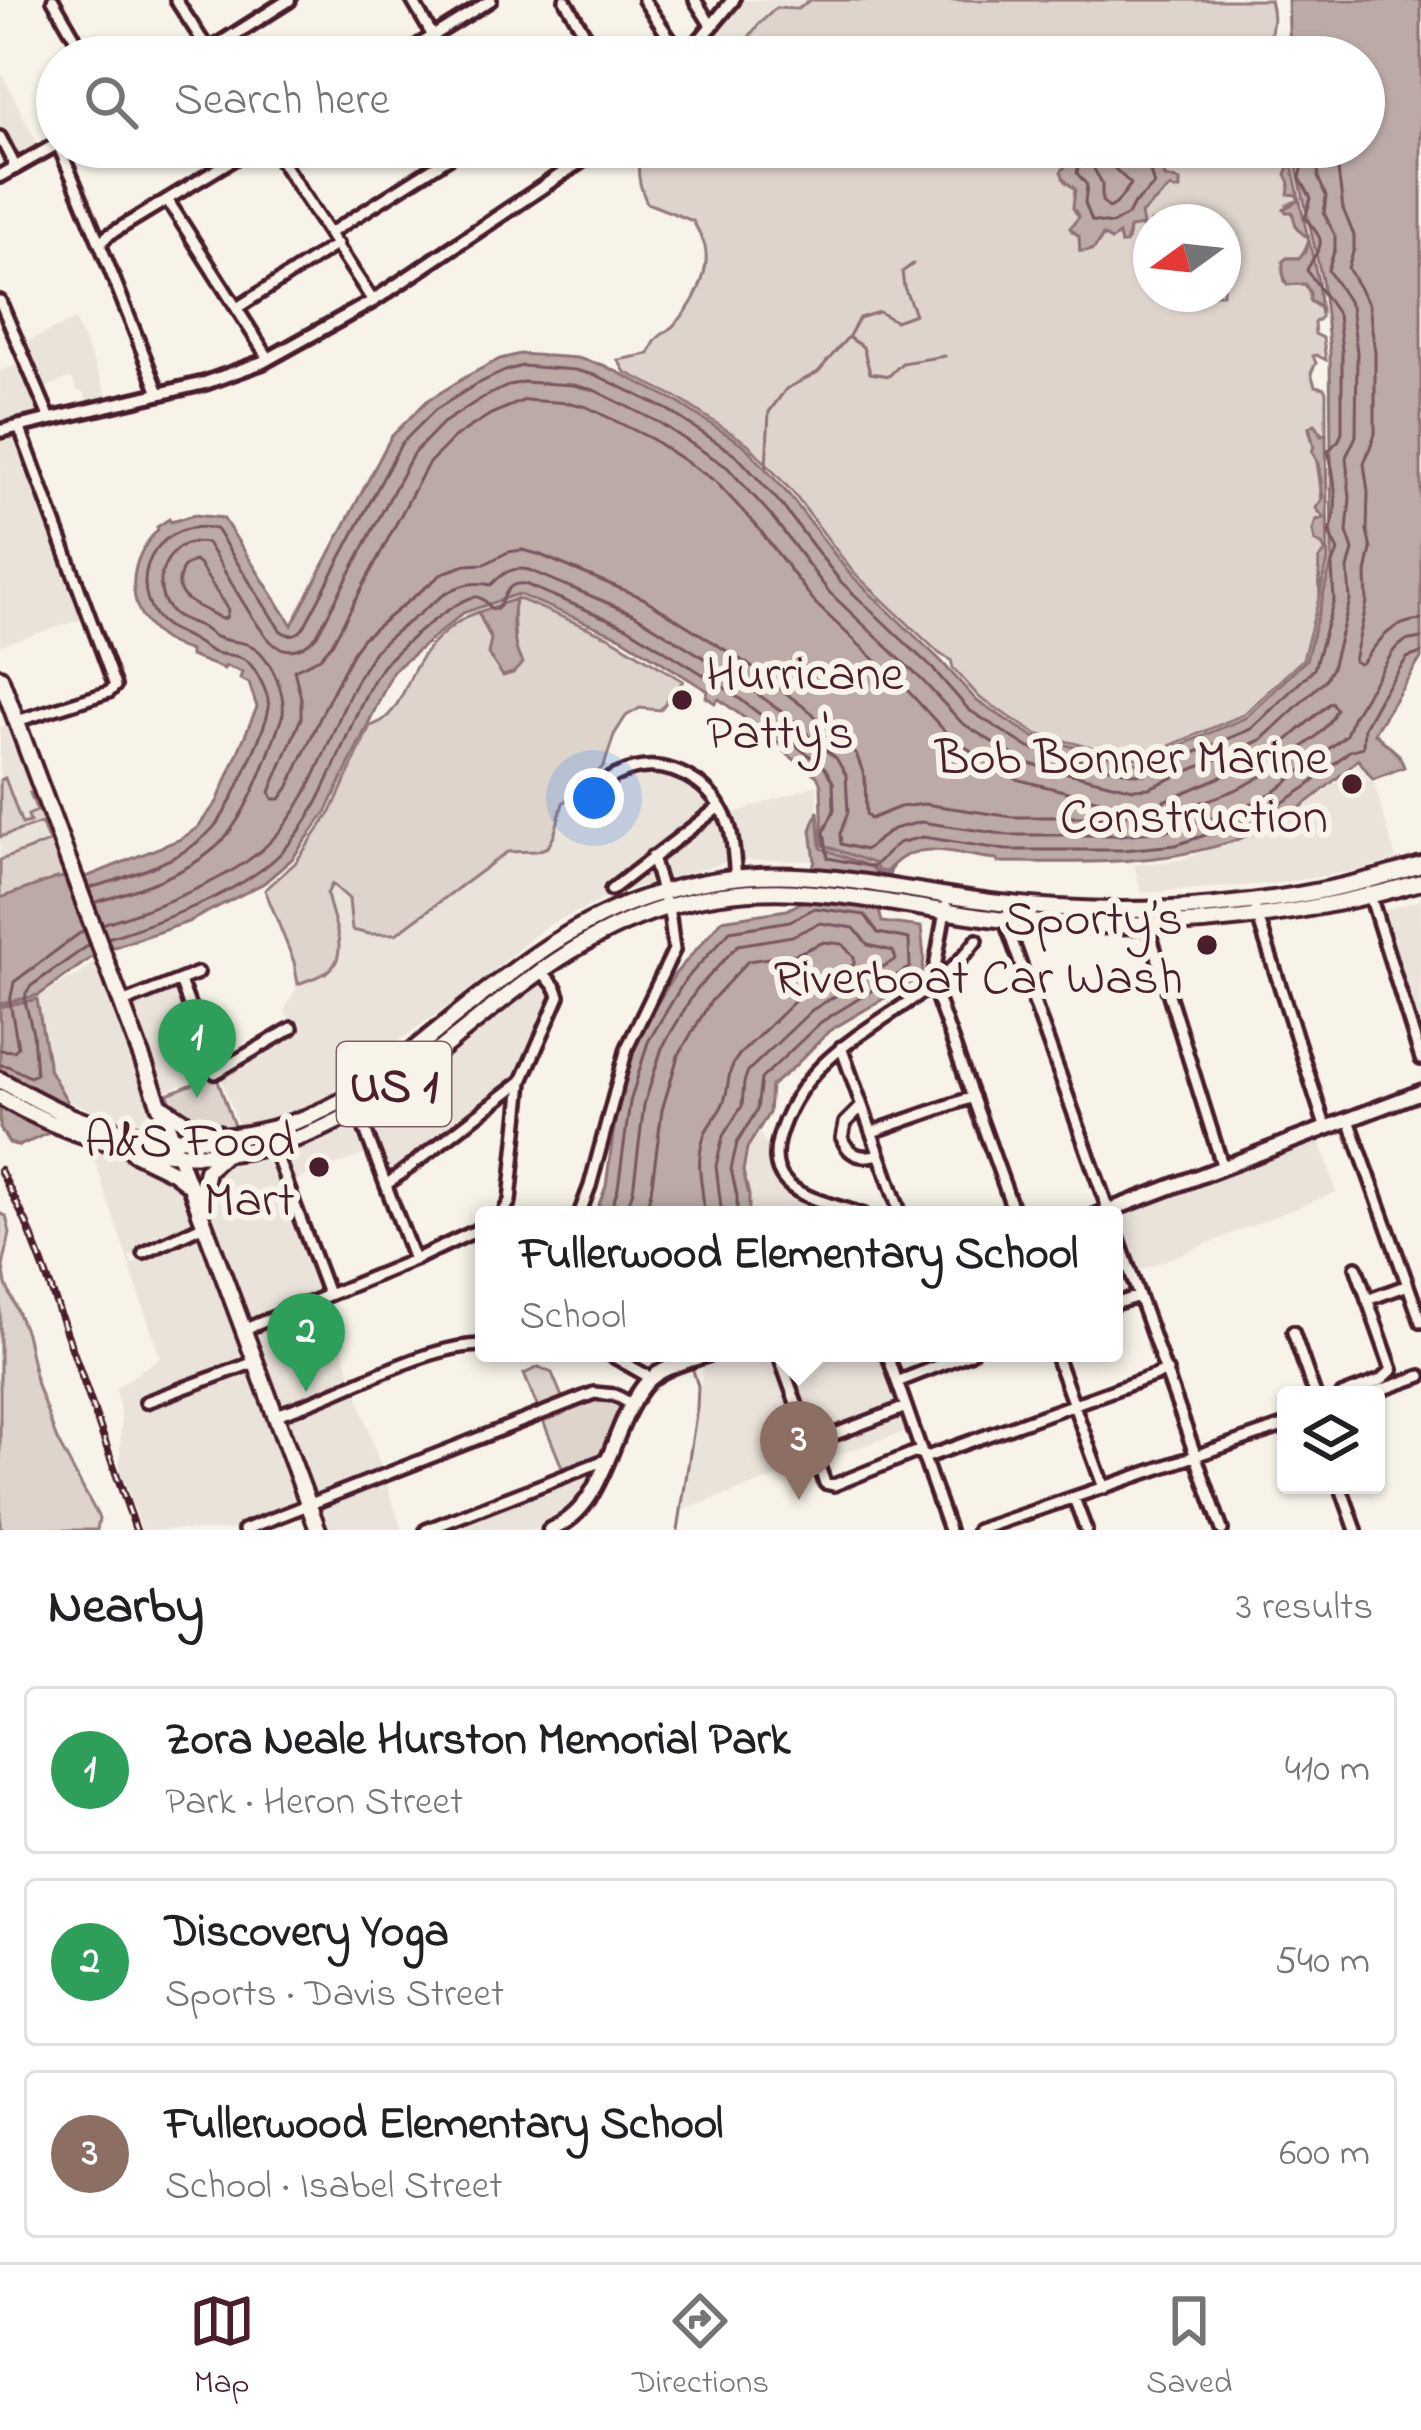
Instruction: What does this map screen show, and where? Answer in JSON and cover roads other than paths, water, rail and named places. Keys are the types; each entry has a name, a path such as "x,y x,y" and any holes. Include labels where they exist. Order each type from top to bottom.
{"main road":[{"path":"0,677 11,723 104,953 318,1530"},
{"name":"US 1","path":"1368,889 1421,866"},
{"name":"US 1","path":"0,1097 124,1148 226,1153 355,1102 592,919 736,877 820,876 1004,920 1076,925 1256,909 1421,882"},
{"name":"US 1","path":"665,899 784,890 1145,917"},
{"name":"US 1","path":"0,1080 58,1119 172,1138 270,1138"},
{"path":"1123,1207 1421,1092"},
{"path":"130,1131 150,1120 158,1102"},
{"path":"158,1102 186,1124 235,1136"},
{"path":"124,1148 173,1172 190,1186"},
{"path":"202,1218 207,1170 226,1153"},
{"path":"550,1530 580,1510 633,1405 656,1375 688,1362"}],"street":[{"path":"53,0 74,36"},
{"path":"176,0 196,36"},
{"path":"235,36 289,0"},
{"path":"412,0 432,36"},
{"path":"435,36 491,0"},
{"path":"565,0 586,36"},
{"path":"644,0 669,36"},
{"path":"695,0 712,27"},
{"path":"704,36 733,0"},
{"path":"0,137 16,168"},
{"path":"0,176 36,157"},
{"path":"68,168 159,393"},
{"path":"102,243 221,168"},
{"path":"286,168 373,301"},
{"path":"329,233 433,168"},
{"path":"0,430 225,377 269,359 373,301 571,168"},
{"path":"168,201 269,359"},
{"path":"238,308 337,244"},
{"path":"0,301 50,418"},
{"path":"11,723 109,692 115,686 19,426"},
{"path":"578,802 618,773 650,766 690,778 719,807 730,831 736,877"},
{"path":"611,890 719,807"},
{"path":"582,1206 627,1048 674,950 674,931 652,857"},
{"path":"1368,889 1421,1059"},
{"path":"946,903 932,984 1012,1206"},
{"path":"999,903 1102,1206"},
{"path":"1256,909 1327,1129"},
{"path":"1145,917 1223,1168"},
{"path":"840,1206 796,1190 784,1180 776,1160 781,1129 801,1087 841,1047 932,984 977,940"},
{"path":"507,1206 522,1081 559,996 536,963"},
{"path":"122,1003 198,974"},
{"path":"180,981 215,1073 292,1028"},
{"path":"841,1047 898,1206"},
{"path":"386,1185 522,1081"},
{"path":"872,1132 973,1097"},
{"path":"355,1102 414,1260"},
{"path":"862,1106 845,1123 842,1138 856,1155 879,1154"},
{"path":"1349,1120 1421,1322"},
{"path":"270,1138 328,1294"},
{"path":"144,1253 202,1218"},
{"path":"243,1330 475,1231"},
{"path":"1123,1251 1222,1530"},
{"path":"1356,1267 1396,1385"},
{"path":"1367,1300 1408,1285"},
{"path":"1123,1301 1139,1296"},
{"path":"1293,1332 1312,1386"},
{"path":"275,1415 440,1352 475,1346"},
{"path":"146,1402 255,1362"},
{"path":"628,1362 656,1375"},
{"path":"781,1362 822,1480 830,1485 1167,1371"},
{"path":"890,1362 950,1530"},
{"path":"897,1382 948,1362"},
{"path":"1058,1362 1104,1488"},
{"path":"1366,1386 1392,1370"},
{"path":"1385,1389 1421,1376"},
{"path":"244,1530 594,1393 615,1394 633,1405"},
{"path":"808,1444 906,1407"},
{"path":"978,1530 1277,1428"},
{"path":"426,1530 608,1459"},
{"path":"1343,1494 1356,1530"},
{"path":"1074,1498 1086,1530"}],"water":[{"path":"1288,0 1421,0 1421,658 1374,733 1399,755 1404,767 1373,779 1358,759 1282,820 1237,840 1171,856 998,862 924,850 898,860 886,872 878,871 875,864 823,845 821,785 785,748 719,699 715,703 706,697 708,691 621,637 518,594 463,613 393,671 327,811 292,859 264,883 188,922 99,952 39,995 0,1004 0,898 57,878 89,876 197,828 217,802 257,707 249,683 240,679 242,672 190,656 190,651 172,644 146,622 134,582 141,554 157,527 169,519 194,515 223,518 292,625 391,437 427,401 500,359 520,354 603,365 674,400 745,446 849,573 977,701 1034,737 1139,763 1245,718 1306,660 1332,561 1330,352 1322,280 1297,168 1385,168 1385,36 1289,36"},
{"path":"1064,168 1165,168 1165,177 1180,181 1180,189 1171,187 1152,204 1133,204 1133,227 1126,243 1121,244 1119,235 1111,240 1103,235 1095,247 1080,251 1079,236 1070,228 1079,217 1073,208 1075,189 1066,182"},
{"path":"1293,168 1308,238 1297,229 1292,212 1284,209 1299,200 1288,194 1286,174"},
{"path":"1309,240 1321,314 1305,284 1287,285 1283,273 1283,261 1299,258"},
{"path":"1315,424 1321,435 1326,434 1328,561 1320,594 1319,559 1326,551 1315,541 1313,530 1316,520 1324,518 1316,508 1323,498 1309,427"},
{"path":"516,599 514,632 523,663 503,676 488,654 491,639 478,612"},
{"path":"818,811 821,848 872,867 877,874 891,870 887,881 812,871 811,830"},
{"path":"805,895 878,907 882,922 921,927 922,976 829,1031 771,1086 769,1113 747,1148 743,1171 749,1206 598,1206 606,1186 618,1099 637,1037 675,974 722,920 787,910"},
{"path":"37,999 49,1069 67,1101 65,1109 0,1074 0,1007"},
{"path":"0,1102 54,1131 19,1146 9,1143 0,1128"}],"waterway":[{"path":"849,336 859,318 879,312 895,321 915,314 902,272 913,264"},
{"path":"766,468 769,412 786,389 818,372 848,337 863,347 870,373 889,376 902,363 945,356"},
{"path":"678,1530 697,1408 698,1386 692,1367"}],"railway":[{"path":"0,1170 43,1266 136,1530"}],"place":[{"name":"Hurricane Patty's","path":"682,700"},
{"name":"Bob Bonner Marine Construction","path":"1352,784"},
{"name":"Sporty’s Riverboat Car Wash","path":"1207,945"},
{"name":"Zora Neale Hurston Memorial Park","path":"197,1098"},
{"name":"A&S Food Mart","path":"319,1167"},
{"name":"Discovery Yoga","path":"306,1392"},
{"name":"Fullerwood Elementary School","path":"799,1500"}]}
